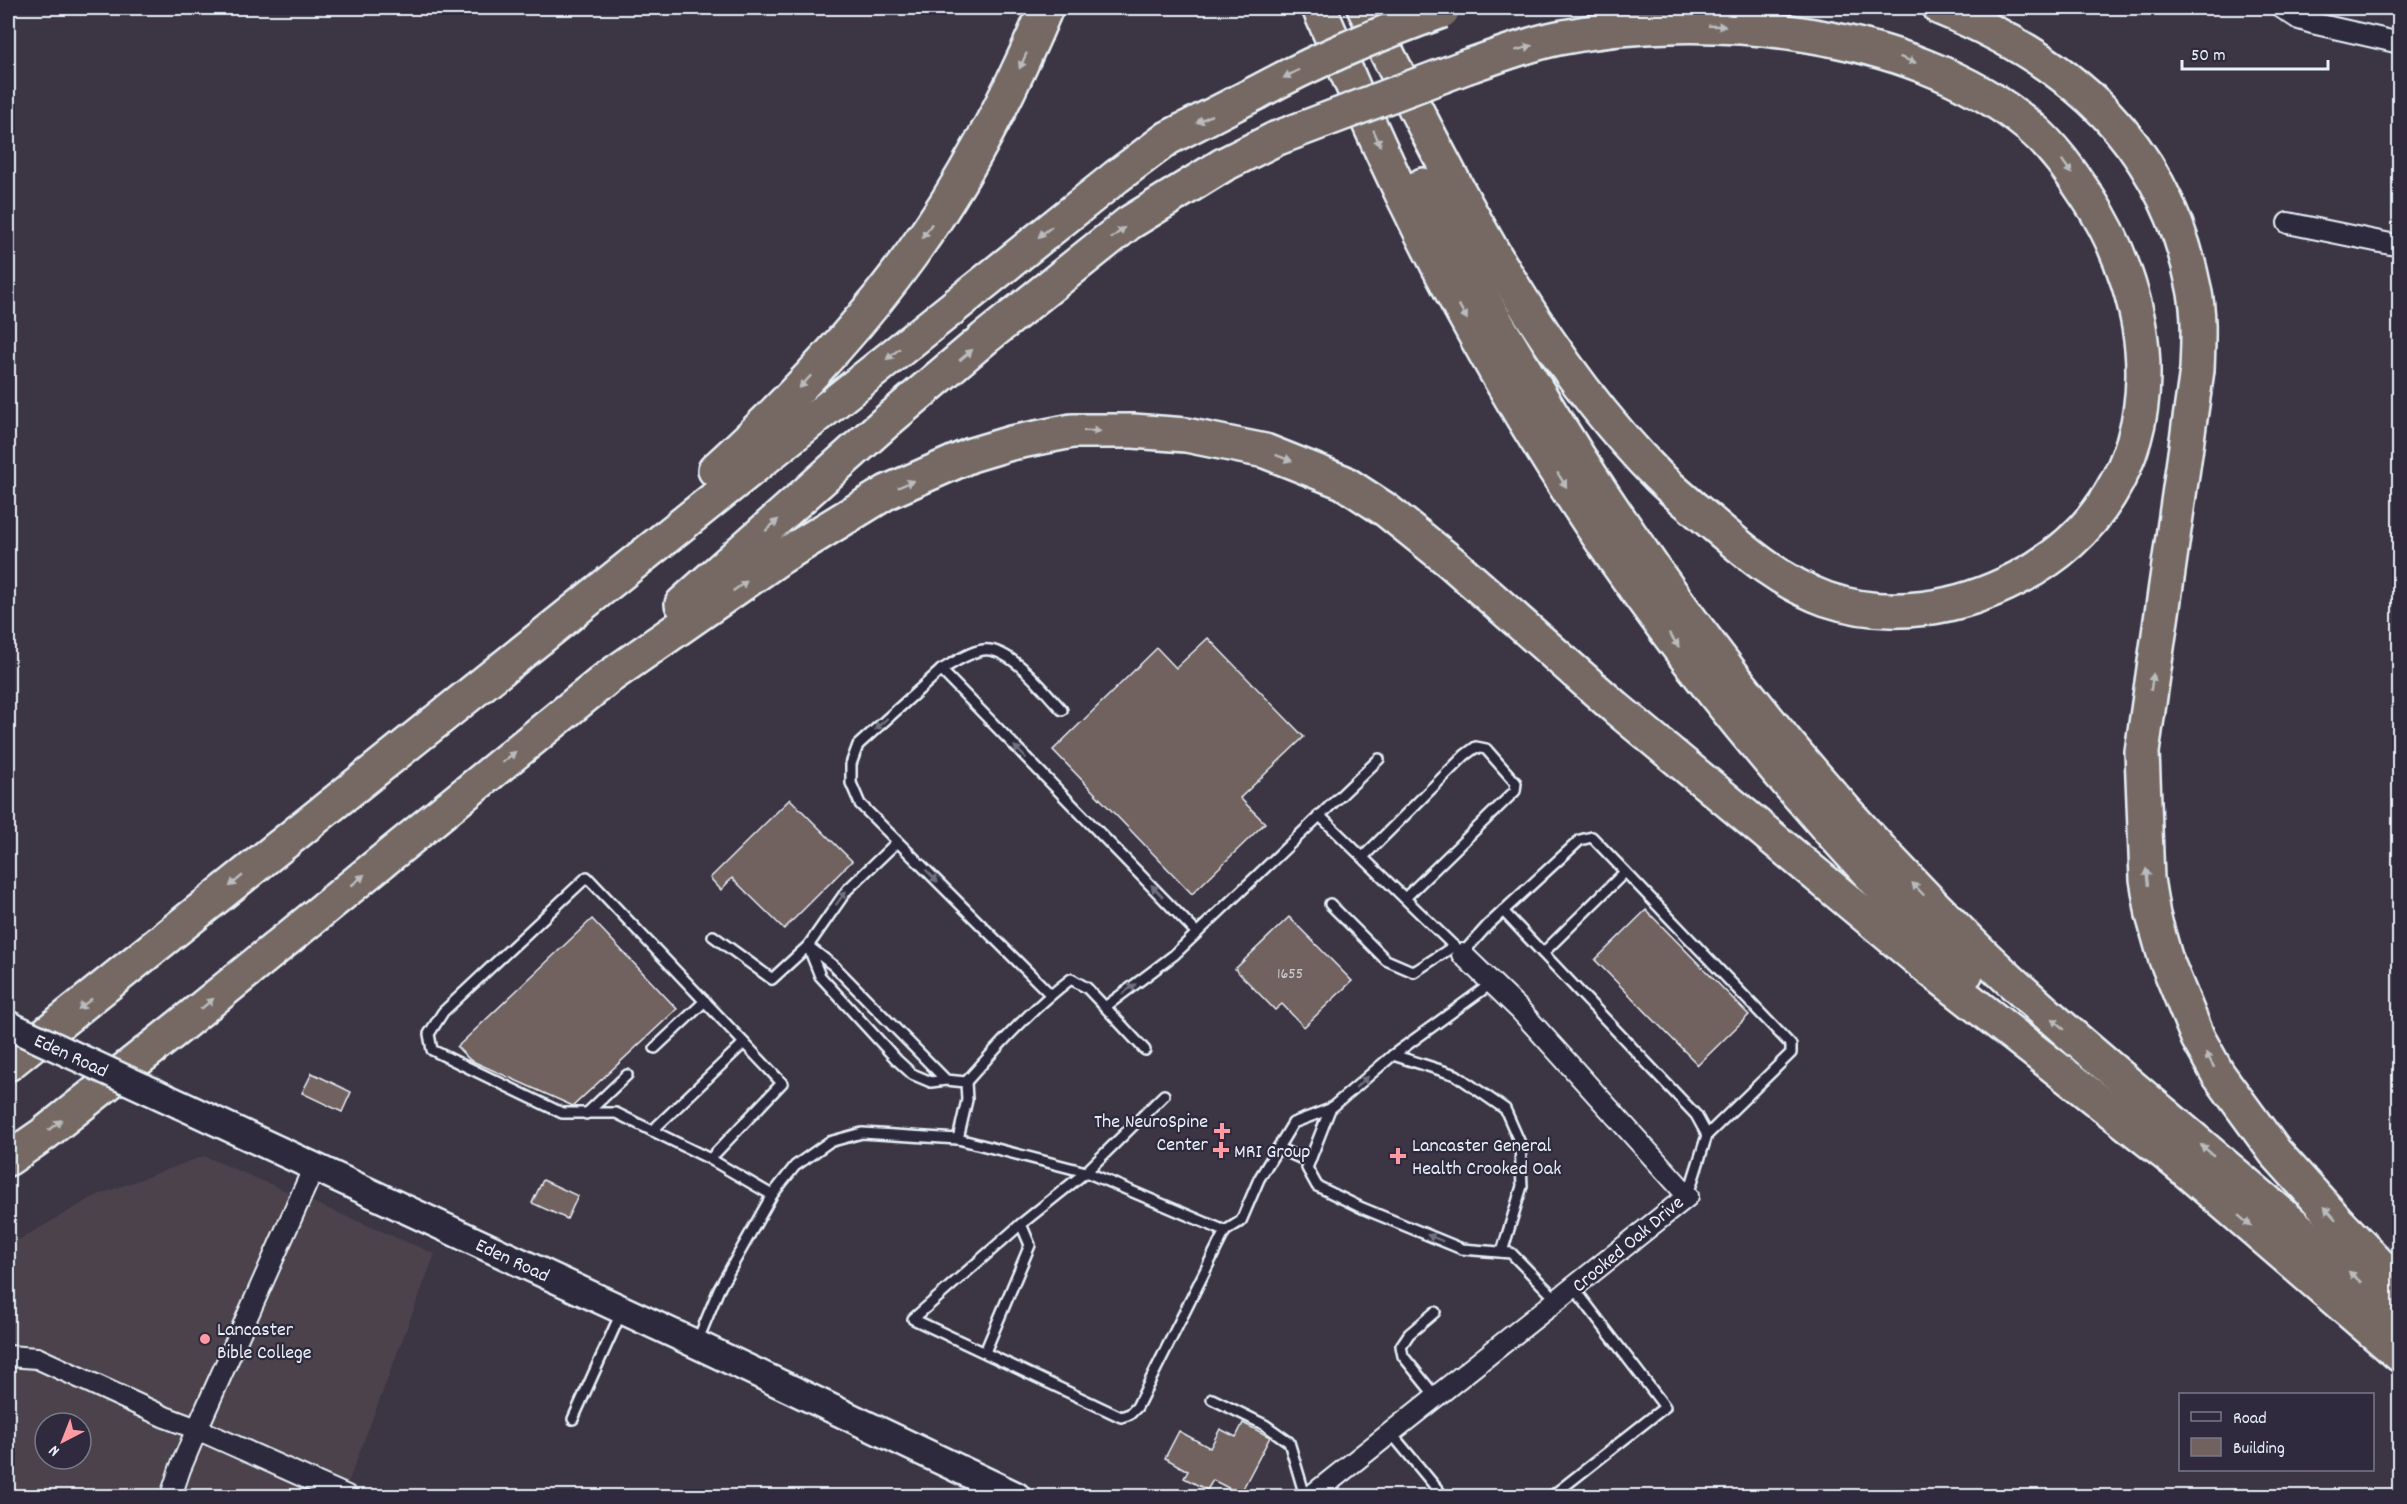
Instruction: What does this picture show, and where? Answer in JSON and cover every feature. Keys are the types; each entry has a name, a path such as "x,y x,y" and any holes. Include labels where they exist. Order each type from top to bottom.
{"highway":[{"path":"281,844 346,784 702,483 774,415 836,350 912,254 972,162 1016,77 1046,8"},
{"path":"1318,8 1406,204 1497,373 1564,484 1615,561 1710,689 1775,770 1907,916 1990,998 2400,1354"},
{"path":"1343,8 1373,79 1430,200 1511,348 1619,520 1734,678 1851,817 1917,889 2002,973 2043,1011 2400,1315"},
{"path":"606,679 670,615 886,423 985,338 1129,223 1223,165 1275,139 1468,66 1554,39 1602,31 1699,26 1740,27 1842,41 1909,59 1990,98 2031,127 2058,155 2108,229 2127,281 2138,330 2143,376 2137,433 2123,475 2087,525 2050,560 1989,591 1937,607 1890,611 1853,606 1802,588 1757,562 1657,475 1584,390 1526,306 1453,182 1364,8"},
{"path":"1940,8 1997,33 2057,70 2093,99 2128,138 2156,180 2177,226 2195,290 2198,326 2197,359 2142,752 2146,869 2153,915 2165,957 2190,1018 2218,1074 2275,1152 2331,1215 2400,1286"},
{"path":"8,1064 1116,177 1168,138 1289,74 1367,39 1447,9"},
{"path":"8,1159 44,1134 180,1026 606,679 781,557 887,492 971,455 1011,443 1072,431 1133,430 1186,435 1265,451 1343,482 1386,510 1452,563 1616,708 1926,966 2185,1169"}],"street":[{"path":"2282,8 2312,23 2400,43"},
{"path":"2288,223 2400,246"},
{"name":"Crooked Oak Drive","path":"1311,1497 1688,1196 1520,1010 1458,950"},
{"name":"Eden Road","path":"8,1025 696,1344 1016,1497"},
{"path":"171,1497 197,1429 314,1167"},
{"path":"8,1356 37,1358 347,1497"}],"lane":[{"path":"1050,994 860,804 851,783 851,764 858,745 941,670 984,650 1001,654 1021,666 1062,711"},
{"path":"941,670 1197,933"},
{"path":"1363,857 1465,755 1476,747 1486,749 1516,783 1515,791 1405,898"},
{"path":"1105,1007 1174,955 1379,759"},
{"path":"1319,815 1458,950"},
{"path":"1330,904 1386,960 1414,972 1458,950 1580,840 1592,837 1791,1045 1791,1053 1707,1135 1688,1196"},
{"path":"713,936 769,979 785,968 808,946 847,890 897,842"},
{"path":"1543,953 1625,872"},
{"path":"710,1159 782,1083 587,877 443,1012 429,1034 432,1050 562,1113 616,1113 710,1159 772,1195"},
{"path":"1503,911 1696,1116 1707,1135"},
{"path":"808,946 819,976 912,1074 932,1082 946,1080 966,1082"},
{"path":"808,946 834,966 946,1080"},
{"path":"957,1139 966,1100 966,1082 1009,1034 1050,994 1071,979 1087,988 1145,1050"},
{"path":"1164,1095 1086,1172 1021,1224 913,1319 1122,1417 1130,1414 1137,1407 1225,1231 1241,1221 1259,1179 1293,1124 1330,1109 1393,1055 1492,983"},
{"path":"655,1048 705,1001"},
{"path":"652,1131 744,1043"},
{"path":"1393,1055 1456,1076 1505,1109 1520,1143 1522,1186 1502,1252"},
{"path":"586,1114 627,1075"},
{"path":"1330,1109 1307,1168 1317,1186 1362,1208 1462,1249 1511,1253 1558,1301"},
{"path":"696,1344 719,1290 772,1195 795,1166 829,1142 862,1133 957,1139 1086,1172 1225,1231"},
{"path":"1278,1148 1309,1162"},
{"path":"985,1352 1030,1245 1021,1224"},
{"path":"1552,1497 1665,1407 1574,1288"},
{"path":"573,1419 622,1311"},
{"path":"1435,1311 1409,1335 1401,1346 1403,1356 1436,1397"},
{"path":"1212,1399 1266,1425 1289,1442 1305,1497"},
{"path":"1391,1433 1443,1497"}],"shaded area":[{"name":"Lancaster Bible College","path":"204,1156 435,1254 343,1496 8,1496 8,1246 95,1196"}],"building":[{"path":"1208,638 1304,737 1240,798 1265,823 1192,894 1053,750 1157,648 1176,668"},
{"path":"790,799 852,861 784,929 732,878 721,890 710,878"},
{"path":"1646,910 1749,1015 1698,1065 1595,960"},
{"path":"1289,917 1352,981 1304,1027 1282,1004 1275,1010 1235,969"},
{"path":"592,919 677,1009 573,1106 470,1060 457,1047"},
{"path":"312,1073 351,1092 342,1112 302,1093"},
{"path":"543,1180 578,1196 567,1219 532,1203"},
{"path":"1243,1423 1270,1437 1240,1494 1213,1480 1207,1490 1184,1478 1188,1471 1165,1458 1179,1431 1210,1448 1220,1429 1236,1437"}],"place":[{"name":"The NeuroSpine Center","path":"1222,1131"},
{"name":"MRI Group","path":"1221,1150"},
{"name":"Lancaster General Health Crooked Oak","path":"1398,1156"},
{"name":"Lancaster Bible College","path":"205,1339"}]}
